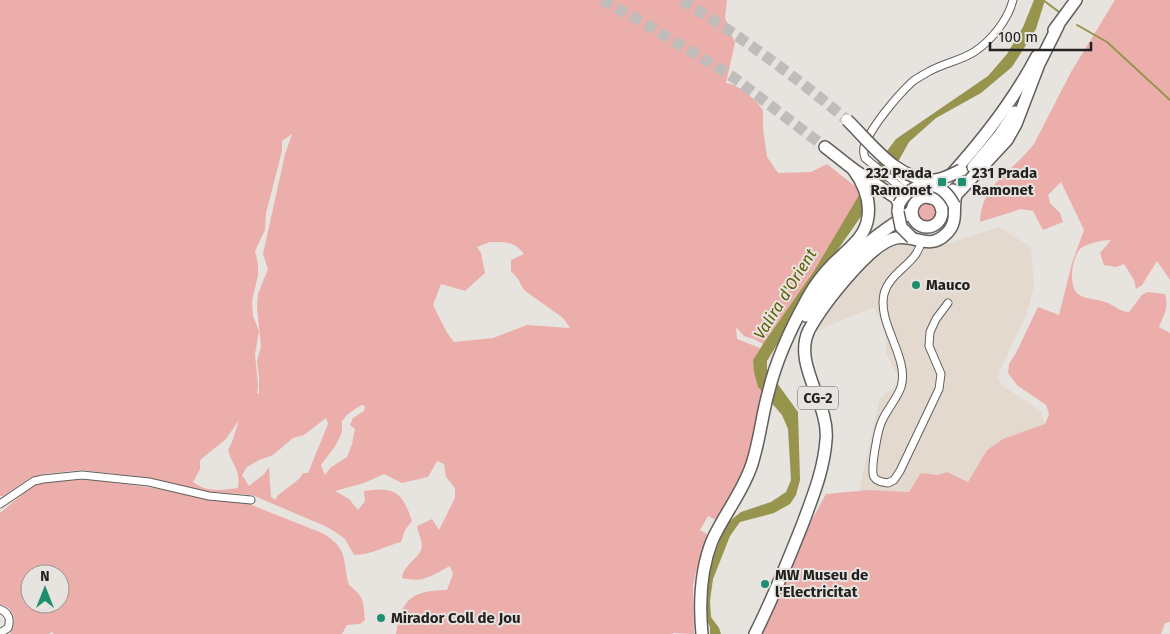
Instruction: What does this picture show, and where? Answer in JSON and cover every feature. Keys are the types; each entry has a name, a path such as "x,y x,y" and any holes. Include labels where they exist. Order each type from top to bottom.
{"highway":[{"name":"CG-2","path":"754,634 772,600 796,542 821,471 827,439 827,427 807,363 805,351 807,335 849,275 869,255 892,239 899,237 936,241 948,232 955,219 954,205 956,196 1007,140 1016,124 1039,64 1063,19 1076,0"},
{"path":"930,198 992,127 1045,41 1063,19"},
{"path":"940,188 961,170 1000,125 1023,86 1034,60"},
{"path":"890,227 904,223 916,223 924,227 934,225 940,219 941,208 955,187 999,136 1029,90"},
{"path":"847,120 906,180 918,186"},
{"path":"826,147 853,169 892,194 899,208 901,227 917,240"},
{"path":"889,162 908,174 928,180 937,180 961,170"},
{"path":"702,634 700,591 704,565 713,540 752,466 766,399 778,360 808,298 825,274 863,231 867,222 868,202 861,180 853,169"},
{"path":"856,240 899,208 904,196 918,186 926,185 940,188 951,198 954,205"},
{"path":"778,360 833,276 866,244 890,227 923,198 937,201 941,208"},
{"path":"914,206 916,223"},
{"path":"810,309 803,329 800,347 803,373 821,429 821,471"}],"street":[{"path":"914,206 891,181 865,158 863,153 864,147 874,128 900,94 914,80 930,70 974,52 1000,26 1014,0"},
{"path":"917,240 919,250 895,275 889,283 884,296 884,310 901,365 902,376 901,387 881,422 872,468 873,476 878,481 888,483 894,480 900,471 938,389 941,374 929,346 930,332 936,319 948,304"},
{"path":"0,504 34,481 82,475 140,480 209,496 251,500"},
{"path":"0,609 6,613 10,620 8,628 0,634"}],"shaded area":[{"path":"0,0 727,0 725,18 735,43 726,83 747,93 763,110 763,128 767,157 778,173 811,172 827,164 856,187 860,194 814,271 763,344 744,336 736,327 737,339 760,348 753,360 758,387 762,392 752,443 745,467 716,520 708,516 700,530 708,535 698,563 693,585 694,634 396,634 401,612 410,599 425,592 447,590 453,574 450,566 422,579 402,578 405,569 421,551 422,547 417,526 432,519 439,530 455,498 455,488 446,477 444,464 437,461 428,477 402,483 384,474 364,483 335,491 349,499 358,510 365,501 364,491 390,491 401,497 405,503 412,521 405,530 401,542 360,555 354,555 345,539 325,526 252,495 203,491 150,478 82,470 43,474 31,477 3,496 0,496","holes":["292,134 285,154 263,254 268,269 258,294 257,307 261,347 257,361 259,377 259,393 257,394 255,354 259,331 253,316 252,301 258,275 255,251 265,230 266,213 282,151 282,141","490,242 500,242 513,244 521,250 524,254 511,260 511,271 524,290 563,318 570,328 527,325 493,338 454,342 446,331 433,305 441,284 465,291 485,273 481,253 477,247","361,405 365,406 364,411 353,418 350,425 355,429 347,457 330,468 325,475 321,465 336,445 342,432 342,421","326,418 328,424 308,473 303,473 299,479 277,496 276,500 271,497 269,467 264,474 249,486 242,475 247,467 273,455 293,438 304,435","239,420 228,450 237,472 238,488 209,489 193,482 200,469 200,460 226,439"]},
{"name":"Valira d'Orient","path":"1034,0 1045,0 1036,29 1012,67 981,93 936,118 909,142 894,169 816,281 767,361 767,369 798,412 800,480 796,495 790,504 774,513 740,522 730,536 713,579 710,601 711,617 721,634 710,634 710,627 705,616 704,596 708,571 726,524 741,512 771,502 786,492 791,480 788,429 782,415 758,387 753,360 814,271 878,163 896,139 988,76 1007,54 1023,27"},
{"path":"1115,0 1170,0 1170,280 1157,261 1142,285 1136,289 1134,280 1124,264 1116,267 1104,265 1100,253 1111,240 1096,242 1078,251 1072,269 1072,282 1079,295 1104,301 1126,312 1129,312 1142,295 1147,292 1165,294 1166,307 1159,327 1170,333 1170,622 1165,623 1161,634 757,634 798,545 826,494 869,490 909,492 921,473 938,475 947,472 968,482 987,450 1003,439 1045,424 1049,414 1046,405 1017,385 1008,373 1009,364 1038,307 1059,315 1072,263 1084,230 1061,182 1048,195 1050,203 1060,213 1063,222 1043,230 1033,211 1021,209 980,222 982,208 992,187 1034,144 1071,72"},
{"path":"927,203 933,206 936,212 933,218 927,221 921,218 918,212 921,206"},
{"path":"999,227 1031,247 1034,286 1027,313 998,378 1001,385 1041,411 1045,424 1003,439 987,450 968,482 947,472 938,475 921,473 909,492 859,491 880,398 895,386 898,377 886,353 886,332 874,307 814,332 839,294 872,258 893,242 927,248 944,245"},
{"path":"70,480 95,480 154,488 201,498 244,502 322,533 341,549 349,585 361,597 365,620 360,624 347,625 342,634 53,634 53,632 48,634 10,634 14,625 14,616 9,609 0,604 0,513 32,486"}],"waterway":[{"path":"1043,0 1059,12"},
{"path":"1077,25 1107,42 1170,100"}],"tunnel":[{"path":"602,0 639,20 733,77 825,147"},
{"path":"682,0 767,57 847,120"}],"place":[{"name":"232 Prada Ramonet","path":"942,182"},
{"name":"231 Prada Ramonet","path":"962,182"},
{"name":"Mauco","path":"916,285"},
{"name":"MW Museu de l'Electricitat","path":"765,584"},
{"name":"Mirador Coll de Jou","path":"381,618"}]}
